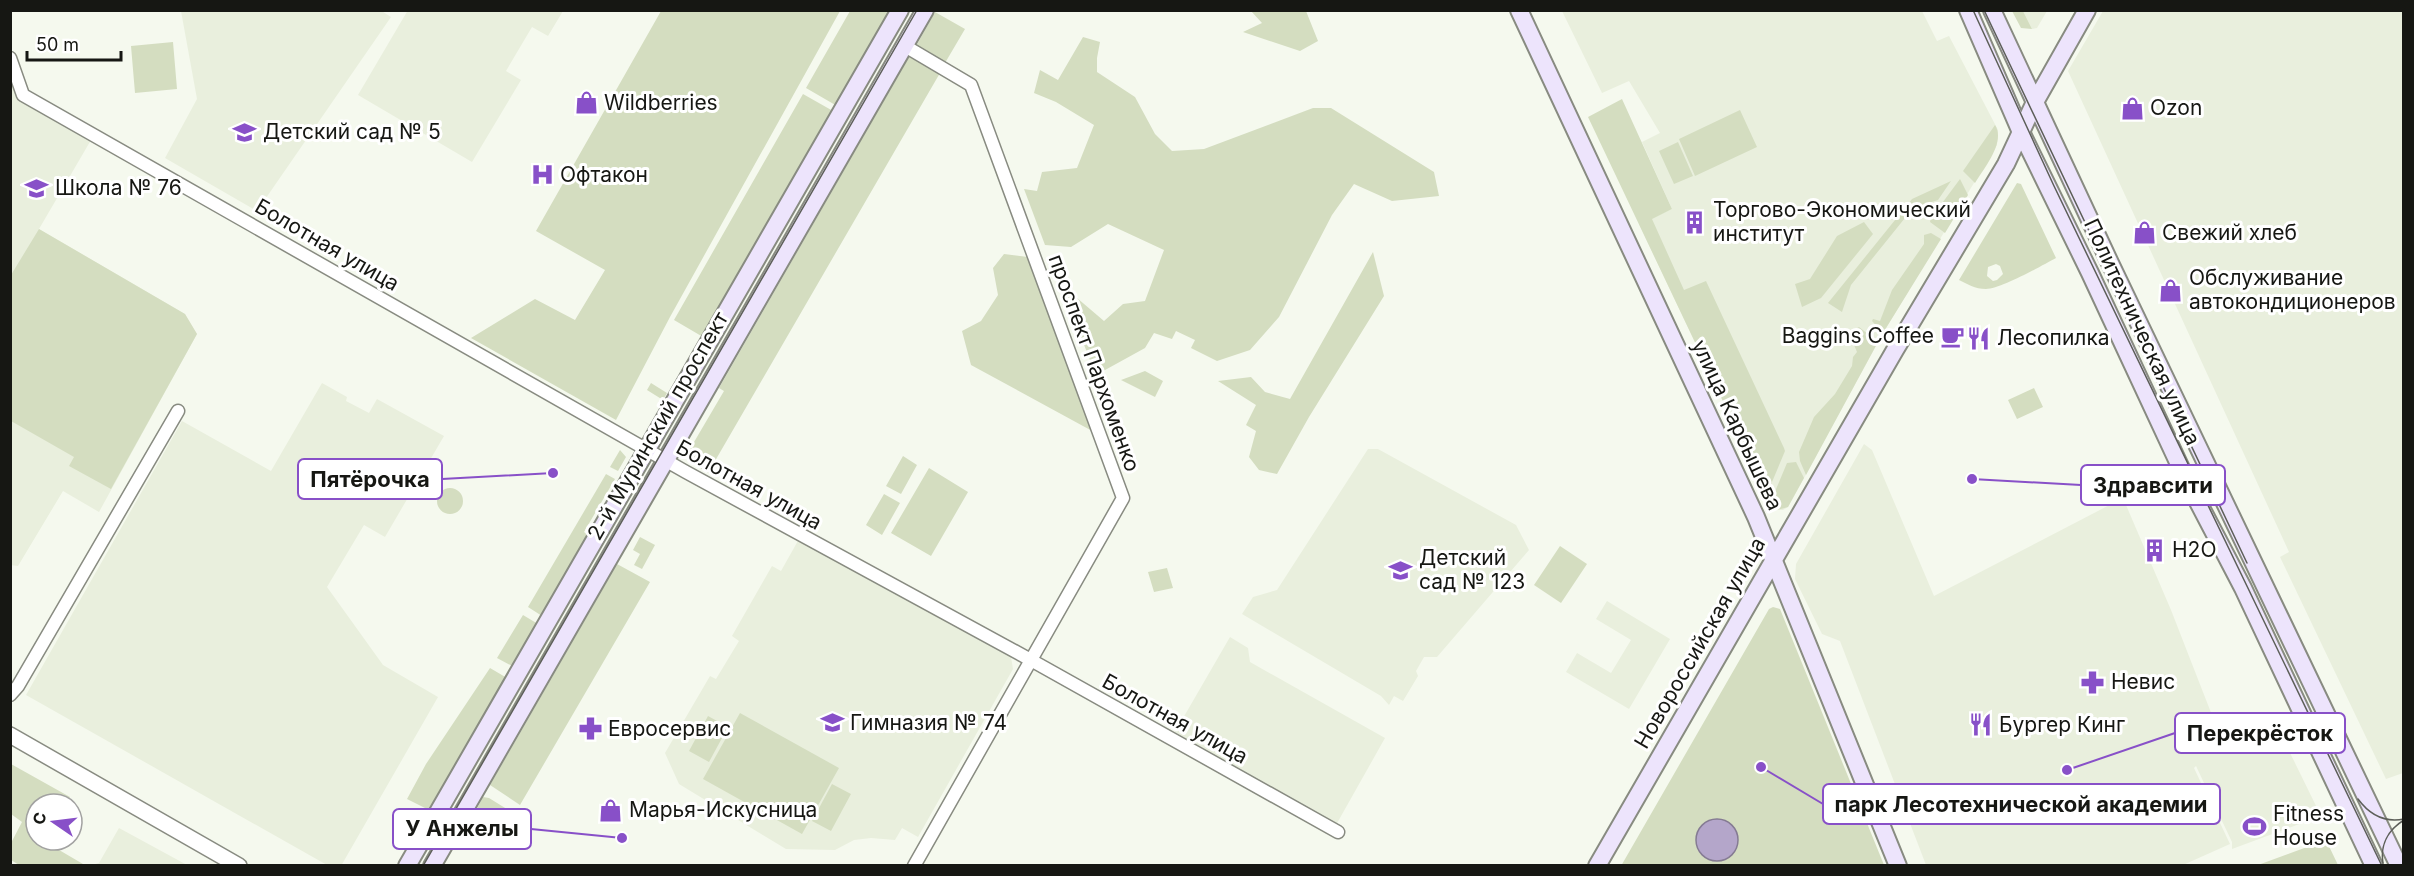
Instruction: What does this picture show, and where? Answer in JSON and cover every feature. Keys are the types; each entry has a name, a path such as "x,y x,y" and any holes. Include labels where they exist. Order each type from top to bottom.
{"main road":[{"name":"2-й Муринский проспект","path":"407,866 900,10"},
{"name":"2-й Муринский проспект","path":"432,866 925,10"},
{"name":"улица Карбышева","path":"1519,10 1754,511 1898,866"},
{"name":"Политехническая улица","path":"1968,10 2020,130 2090,273 2185,477 2243,588 2374,866"},
{"name":"Политехническая улица","path":"1992,10 2398,866"},
{"name":"Новороссийская улица","path":"1597,866 2006,164 2032,98 2078,10"},
{"name":"Новороссийская улица","path":"2032,98 2086,10"}],"street":[{"name":"проспект Пархоменко","path":"905,46 971,85 1123,498 1029,659 914,866"},
{"name":"Болотная улица","path":"10,58 23,95 646,450 1029,659 1338,832"},
{"path":"10,695 18,686 178,411"},
{"path":"10,735 239,866"}],"shaded area":[{"name":"Детский сад № 5","path":"380,10 391,17 257,211 165,158 197,99 181,11"},
{"name":"Детский сад № 5","path":"408,10 563,11 548,36 532,27 506,71 521,80 472,162 358,95"},
{"path":"661,11 840,11 670,317 616,420 471,338 535,299 575,320 605,270 536,231"},
{"path":"850,11 892,11 837,106 806,88"},
{"path":"1251,11 1306,11 1318,41 1300,51 1243,32 1262,23"},
{"path":"1562,11 1922,11 1937,41 1949,36 1998,130 1997,145 1883,333 1788,507 1783,510 1777,510 1767,494 1639,224 1672,209 1642,142 1660,133 1629,81 1602,93"},
{"path":"2012,11 2023,11 2032,29 2021,28"},
{"path":"2023,11 2047,11 2037,28 2032,29"},
{"path":"2103,11 2403,11 2403,773 2386,779 2280,557 2289,552 2068,71"},
{"path":"935,12 965,29 945,63 916,46"},
{"path":"1083,37 1100,42 1097,72 1135,97 1155,134 1172,151 1204,149 1313,108 1331,108 1434,172 1439,196 1392,201 1354,184 1332,215 1279,317 1250,350 1217,361 1191,348 1195,340 1176,331 1172,339 1154,333 1145,348 1096,375 1067,302 1070,292 1104,321 1123,304 1145,301 1164,250 1108,224 1071,247 1045,245 1024,189 1037,191 1042,172 1077,168 1094,125 1056,102 1034,93 1040,70 1058,80"},
{"path":"173,42 177,89 135,93 131,46"},
{"path":"910,55 940,73 708,473 689,461 687,454 724,391 719,388"},
{"path":"10,72 19,98 91,140 39,229 185,314 197,334 99,512 63,491 18,566 10,565"},
{"path":"803,94 833,111 703,337 674,320"},
{"path":"1622,99 1672,209 1652,219 1684,290 1706,281 1784,448 1785,451 1767,494 1588,117"},
{"path":"1740,110 1757,147 1695,176 1679,139"},
{"path":"1995,125 1998,132 1996,147 1975,183 1963,171"},
{"path":"1678,142 1693,176 1674,184 1659,151"},
{"path":"1960,179 1968,195 1945,233 1930,222 1931,218"},
{"path":"1951,181 1938,200 1913,208 1851,285 1842,312 1828,303 1912,199"},
{"path":"2017,183 2021,184 2056,258 1993,288 1978,288 1959,280","holes":["1996,264 2000,266 2003,274 1993,281 1987,276 1988,267"]},
{"path":"1864,222 1873,234 1821,298 1802,307 1795,284 1810,279 1837,236"},
{"path":"39,229 185,314 197,334 111,489 69,466 74,457 11,421 11,275"},
{"path":"1931,233 1941,239 1883,333 1872,321 1873,319 1880,321 1892,290 1924,244 1924,235"},
{"path":"1373,252 1384,296 1309,417 1277,474 1259,470 1249,457 1256,431 1246,425 1256,405 1218,381 1251,377 1265,392 1290,399"},
{"path":"1004,254 1028,257 1094,432 971,365 962,331 981,321 998,295 993,268"},
{"path":"1859,327 1878,342 1806,475 1799,452 1814,417 1835,394 1852,366 1853,357 1857,352 1849,333"},
{"path":"1145,371 1163,381 1155,397 1121,380"},
{"path":"322,383 347,397 346,401 369,413 377,399 444,436 385,537 364,525 327,587 383,665 438,697 341,866 327,865 26,695 182,421 271,471"},
{"path":"651,383 667,393 663,400 647,390"},
{"path":"2034,388 2043,407 2017,419 2008,400"},
{"path":"1864,444 1872,450 1934,596 2123,498 2171,610 2224,746 2222,733 2270,712 2321,816 2232,849 2232,842 2196,766 2194,768 2230,844 2183,865 1926,865 1840,641 1822,634 1795,579 1796,564"},
{"name":"Детский сад № 123","path":"1368,449 1378,449 1516,525 1529,550 1437,657 1424,657 1416,671 1418,676 1403,701 1394,696 1389,705 1381,696 1242,614 1253,597 1277,590"},
{"path":"620,450 626,457 618,471 610,467"},
{"path":"903,456 917,465 901,494 886,486"},
{"path":"1796,462 1804,478 1788,507 1777,510 1771,501 1787,463"},
{"path":"929,468 968,492 931,556 891,533"},
{"path":"606,474 615,479 584,532 589,536 542,616 528,607"},
{"path":"450,488 459,492 463,501 459,510 450,514 441,510 437,501 441,492"},
{"path":"884,494 900,503 882,535 866,525"},
{"path":"640,537 655,545 642,569 634,565 640,554 633,550"},
{"name":"Гимназия № 74","path":"799,539 1011,657 1013,669 918,837 902,828 895,840 871,838 854,840 835,850 786,849 679,784 665,753 710,676 716,679 739,641 732,636 772,566 781,571"},
{"path":"1560,546 1587,564 1561,603 1534,585"},
{"path":"617,564 650,582 520,805 490,785"},
{"path":"1167,568 1173,588 1154,592 1148,572"},
{"path":"1607,601 1670,639 1629,709 1566,672 1577,653 1611,673 1631,640 1596,619"},
{"path":"1773,607 1780,609 1884,865 1621,866 1769,609"},
{"path":"523,615 538,624 514,667 497,658"},
{"path":"1230,637 1248,648 1250,662 1385,738 1336,825 1175,732"},
{"path":"490,668 507,678 431,811 407,799 426,764"},
{"path":"740,713 839,768 802,834 703,779"},
{"path":"708,716 728,727 709,762 689,751"},
{"path":"11,764 61,792 24,792 24,852 63,852 83,864 19,865 11,860 11,843 22,822 11,814"},
{"path":"832,784 851,794 831,831 812,821"},
{"path":"483,797 489,798 510,811 487,849 467,840 465,843 460,841"},
{"path":"1717,819 1725,820 1732,825 1737,832 1737,848 1732,855 1725,860 1717,861 1709,860 1702,855 1697,848 1696,840 1697,832 1702,825 1709,820"},
{"path":"119,828 187,865 92,865 99,863"},
{"path":"2326,840 2338,865 2258,865"}],"tram line":[{"path":"423,866 917,10"},
{"path":"1973,10 2054,186 2382,866"},
{"path":"1984,10 2247,563"},
{"path":"2358,799 2378,816 2390,820 2404,819"},
{"path":"2383,863 2382,856 2386,838 2404,820"}],"place":[{"name":"Wildberries","path":"586,103"},
{"name":"Ozon","path":"2132,108"},
{"name":"Детский сад № 5","path":"245,132"},
{"name":"Офтакон","path":"542,175"},
{"name":"Школа № 76","path":"37,188"},
{"name":"Торгово-Экономический институт","path":"1695,222"},
{"name":"Свежий хлеб","path":"2144,233"},
{"name":"Обслуживание автокондиционеров","path":"2171,290"},
{"name":"Baggins Coffee","path":"1952,336"},
{"name":"Лесопилка","path":"1979,338"},
{"name":"Пятёрочка","path":"553,473"},
{"name":"Здравсити","path":"1972,479"},
{"name":"H2O","path":"2154,550"},
{"name":"Детский сад № 123","path":"1401,570"},
{"name":"Невис","path":"2093,682"},
{"name":"Гимназия № 74","path":"832,723"},
{"name":"Бургер Кинг","path":"1981,725"},
{"name":"Евросервис","path":"590,729"},
{"name":"парк Лесотехнической академии","path":"1761,767"},
{"name":"Перекрёсток","path":"2067,770"},
{"name":"Марья-Искусница","path":"611,810"},
{"name":"Fitness House","path":"2255,826"},
{"name":"У Анжелы","path":"622,838"}]}
